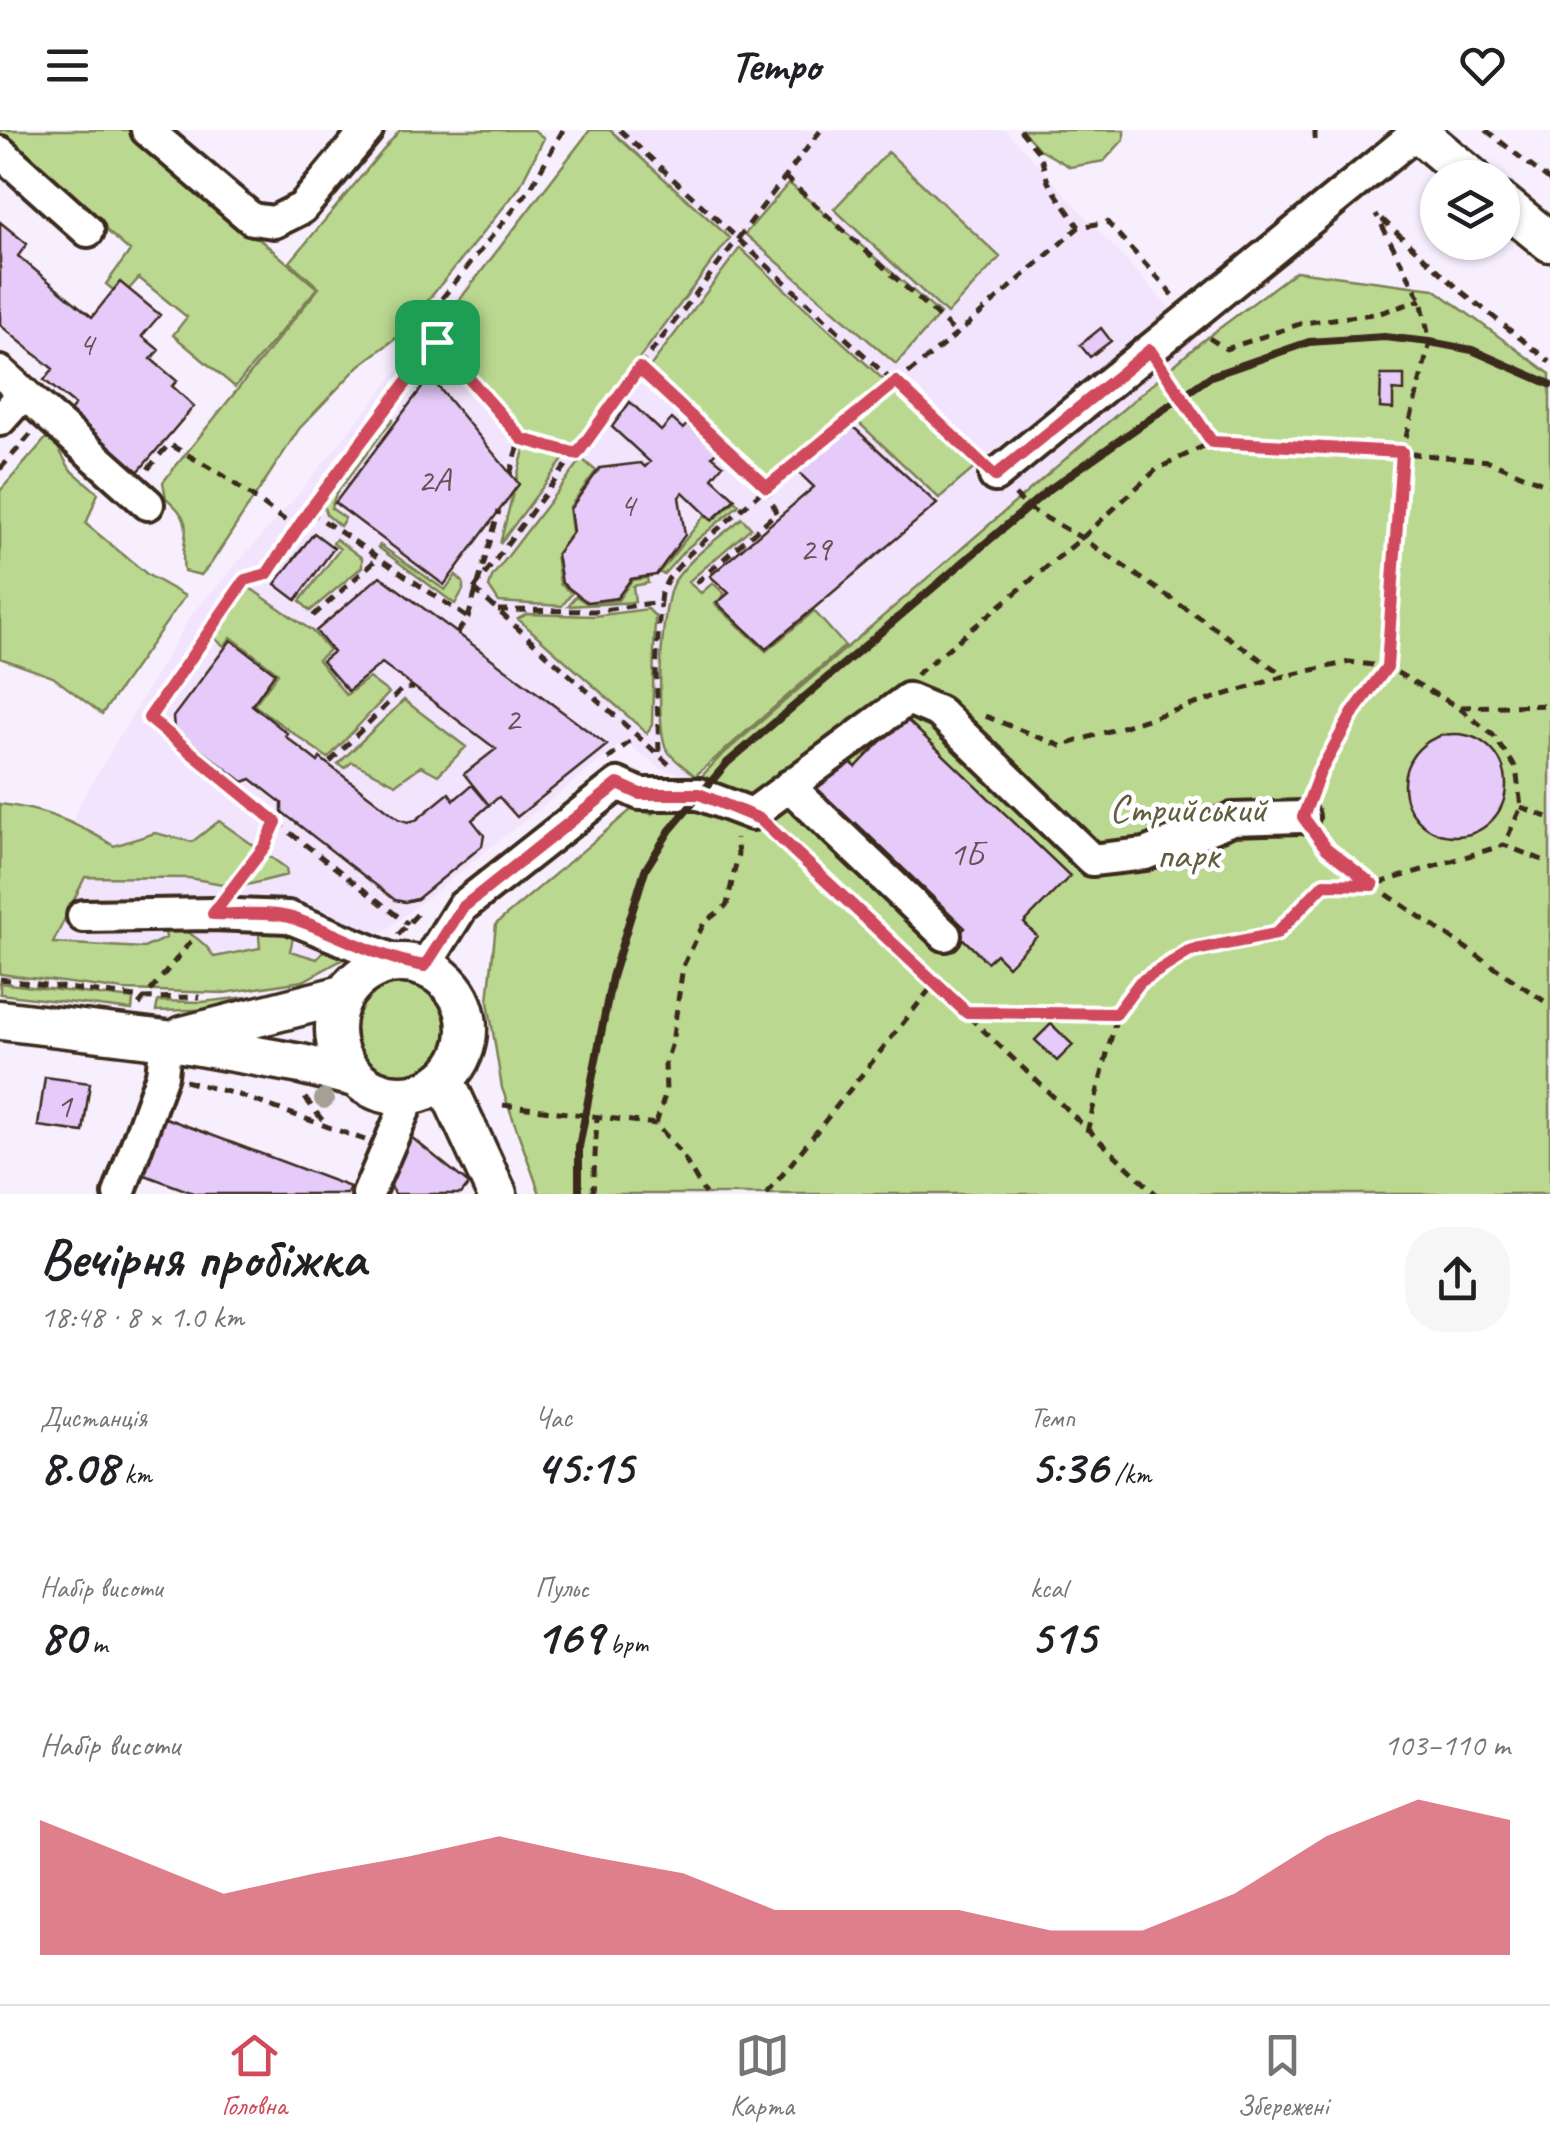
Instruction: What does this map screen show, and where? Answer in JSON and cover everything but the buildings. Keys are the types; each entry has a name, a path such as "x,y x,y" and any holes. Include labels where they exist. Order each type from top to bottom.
{"main road":[{"path":"1418,131 1451,160"},
{"path":"1520,217 1550,242"},
{"path":"0,1020 164,1058 301,1064 355,1077 391,1094 428,1086 461,1057 467,1031 463,1004 448,981 412,964 376,966 358,978 343,995 335,1016 335,1038 342,1060 355,1077"},
{"path":"164,1058 343,995"},
{"path":"428,1086 497,1194"}],"street":[{"path":"147,130 252,219 274,222 302,208 367,130"},
{"path":"995,476 1418,131"},
{"path":"0,152 88,231"},
{"path":"0,372 140,496"},
{"path":"0,420 24,393"},
{"path":"83,916 288,916 412,964 462,908 618,784 640,794 699,794 749,822 788,786 908,699 938,712 1092,860 1146,854 1232,818 1303,817"},
{"path":"788,786 944,935"},
{"path":"128,1191 164,1058"},
{"path":"368,1194 392,1136 428,1086"}],"path":[{"path":"563,130 530,189 427,317 437,342 522,439 577,454"},
{"path":"620,130 1028,508 1082,538 1286,676"},
{"path":"474,589 822,130"},
{"path":"1020,130 1040,154 1048,182 1079,226"},
{"path":"1315,140 1316,130"},
{"path":"1486,130 1550,181"},
{"path":"785,177 957,334"},
{"path":"1550,362 1461,291 1376,214 1421,300 1430,342 1402,452 1387,667 1337,741 1303,817 1326,848 1373,885 1550,1004"},
{"path":"660,755 656,670 660,593 679,565 767,487 957,334 1079,226 1107,222 1188,320 1213,344 1226,350 1303,323 1380,314 1421,300"},
{"path":"408,924 149,718 245,580 267,574 309,511 437,342"},
{"path":"1150,350 1212,442"},
{"path":"639,368 767,487 777,516 696,583"},
{"path":"0,470 48,414"},
{"path":"510,474 522,439"},
{"path":"915,676 1082,538 1157,469 1212,442 1402,452 1489,462 1550,486"},
{"path":"140,496 169,444 224,476 298,528"},
{"path":"309,511 468,618"},
{"path":"456,633 468,618 499,511"},
{"path":"314,616 378,558"},
{"path":"474,589 637,736"},
{"path":"498,610 595,611 660,602"},
{"path":"979,714 1061,746 1286,676 1350,662 1387,667 1458,707 1493,735 1516,768 1521,806 1504,845"},
{"path":"330,762 402,689 414,688"},
{"path":"1458,707 1550,705"},
{"path":"1521,806 1550,818"},
{"path":"0,979 143,998 265,846 276,822"},
{"path":"656,1124 666,1092 665,1064 672,1043 683,966 704,923 727,905 749,822 966,1012 1156,1194"},
{"path":"1087,1132 1116,1014 1140,982 1190,951 1276,934 1324,884 1373,885 1504,845 1550,863"},
{"path":"767,1194 934,984"},
{"path":"966,1012 1116,1014"},
{"path":"164,1058 236,1094 370,1142 392,1136"},
{"path":"296,1085 325,1124"},
{"path":"502,1105 656,1124 681,1154 705,1194"},
{"path":"592,1194 597,1116"}],"shaded area":[{"path":"592,130 1006,130 1201,342 699,779 662,769 624,742 375,939 303,979 7,975 79,805 191,615 295,498"}],"green space":[{"path":"0,130 131,130 317,288 235,387 173,335 187,317 139,278 122,297 106,284 130,251 0,137"},
{"path":"400,130 534,130 544,138 519,188 399,336 360,365 299,429 212,562 201,575 184,571 185,525 177,508 166,498 163,482 319,288 290,262"},
{"path":"590,130 610,130 730,238 571,449 529,437 438,328"},
{"path":"1022,130 1124,130 1124,139 1104,161 1070,167 1039,149"},
{"path":"888,152 1000,257 947,314 834,209"},
{"path":"789,183 940,314 896,364 745,234"},
{"path":"740,248 886,382 769,480 649,368"},
{"name":"Стрийський парк","path":"1296,271 1434,289 1550,374 1550,1194 540,1194 502,1088 488,1001 496,924 632,809 652,814 699,779 1201,342"},
{"path":"893,389 977,466 939,498 857,421"},
{"path":"389,417 393,419 336,494 331,508 345,518 340,526 326,514 323,504"},
{"path":"50,434 70,469 98,493 86,524 148,575 185,596 102,714 53,677 0,658 0,491"},
{"path":"526,442 568,453 500,544"},
{"path":"582,459 596,471 569,508 572,532 556,554 560,584 572,593 562,606 499,602 489,587 492,577"},
{"path":"735,501 739,505 685,550 664,574 659,573 705,515 712,521"},
{"path":"742,518 751,528 688,582 701,593 713,583 725,594 715,604 766,651 814,611 845,646 695,776 669,753 663,738 660,693 669,594 674,582 697,556"},
{"path":"336,539 362,558 362,567 310,611 300,601 340,549 333,543"},
{"path":"378,547 445,590 456,575 463,582 463,590 455,604"},
{"path":"647,578 648,583 633,586 635,602 568,606 576,596 586,603 618,600 632,580"},
{"path":"250,588 312,631 329,650 318,660 346,695 369,678 389,693 328,758 254,705 278,673 231,637 224,646 214,638"},
{"path":"648,609 655,616 652,725 647,733 518,619 527,614 594,616"},
{"path":"404,700 466,747 438,775 421,766 396,784 352,762 345,768 338,764"},
{"path":"0,804 60,818 114,846 155,833 192,842 219,821 286,868 287,875 239,887 189,878 85,877 53,943 144,948 166,938 164,924 192,935 214,957 260,948 259,936 267,926 294,933 290,951 317,959 327,947 347,957 303,981 224,993 124,990 0,974"},
{"path":"391,976 422,981 442,994 453,1013 455,1033 450,1053 438,1070 420,1080 397,1081 374,1073 354,1050 350,1037 353,1013 360,1002"},
{"path":"0,983 133,999 132,1010 0,994"},
{"path":"292,992 225,1009 156,1011 158,1001 202,1002"}],"railway":[{"path":"579,1194 579,1147 612,977 645,870 670,830 727,763 1047,491 1211,376 1309,342 1384,337 1430,342 1472,350 1550,384"}],"route":[{"path":"437,342 522,439 577,454 639,368 767,487 896,382 995,476 1150,350 1212,442 1402,452 1387,667 1354,711 1320,772 1303,817 1326,848 1373,885 1324,884 1276,934 1190,951 1140,982 1116,1014 966,1012 760,819 699,794 640,794 618,784 462,908 425,966 398,962 288,916 213,914 265,846 276,822 149,718 245,580 267,574 309,511 437,342"}]}
